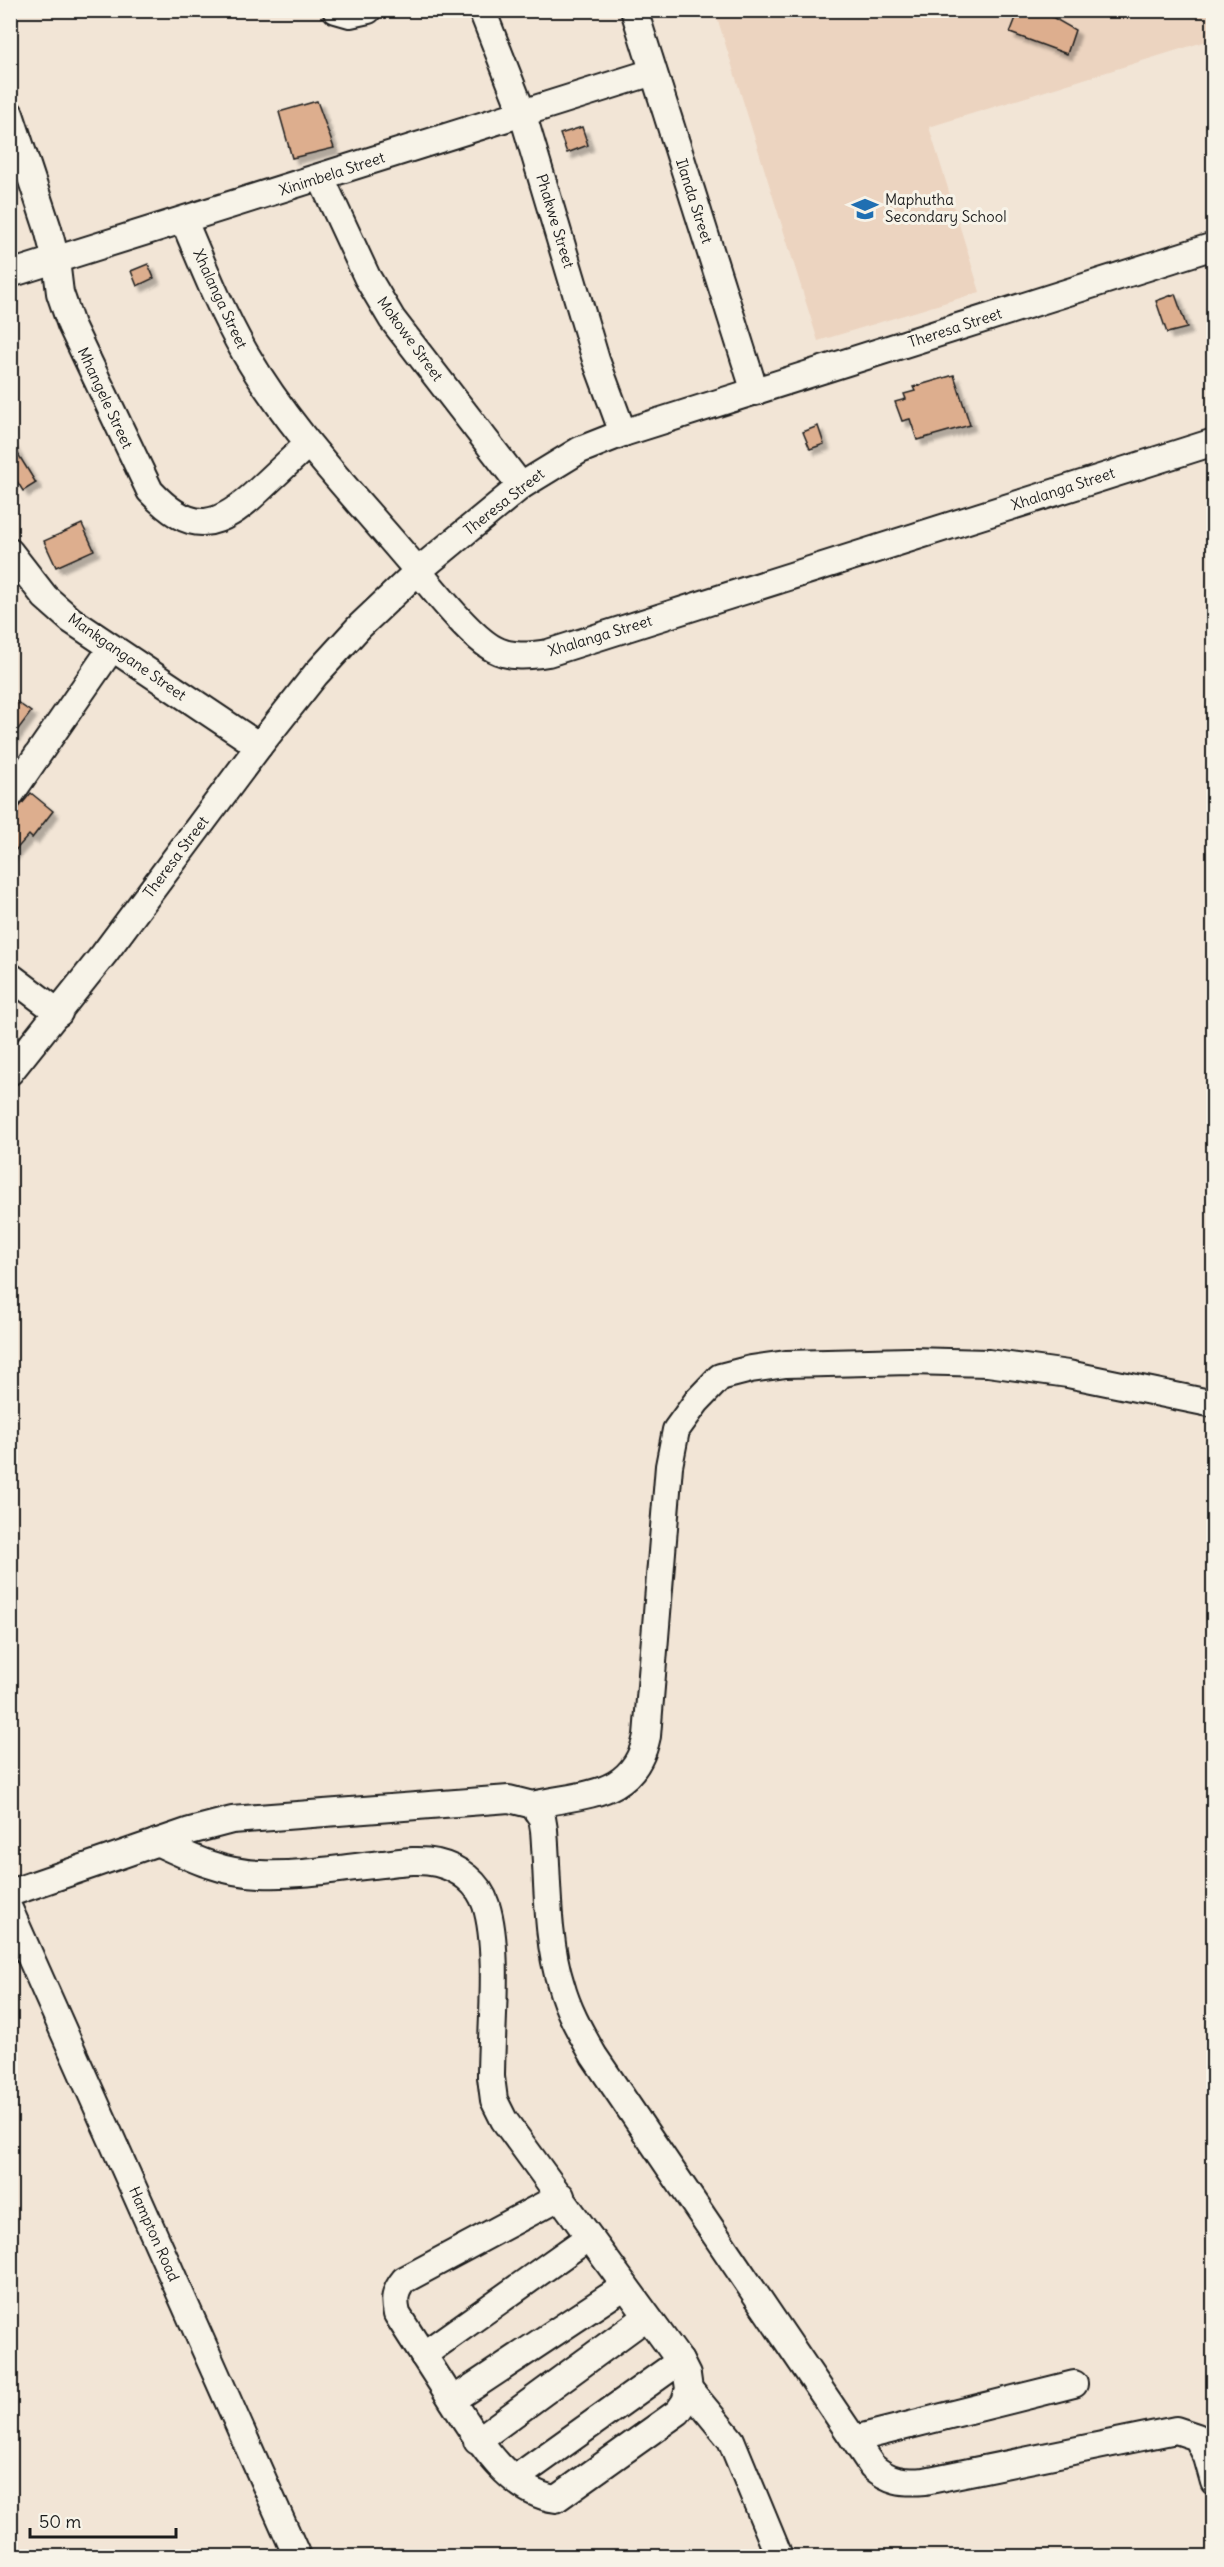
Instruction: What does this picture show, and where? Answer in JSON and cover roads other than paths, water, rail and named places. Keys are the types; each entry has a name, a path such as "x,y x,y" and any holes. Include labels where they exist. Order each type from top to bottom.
{"street":[{"path":"336,10 350,14 368,10"},
{"name":"Phakwe Street","path":"482,10 522,112 596,360 623,433"},
{"name":"Ilanda Street","path":"634,10 755,392"},
{"name":"Xinimbela Street","path":"10,274 653,72"},
{"name":"Mhangele Street","path":"10,114 56,260 60,293 71,325 136,467 150,491 163,505 180,516 198,522 213,522 227,517 308,444"},
{"name":"Mokowe Street","path":"321,178 367,277 392,319 521,486"},
{"name":"Xhalanga Street","path":"184,221 230,326 267,387 308,444 418,571 480,638 494,649 511,655 528,656 548,653 1214,442"},
{"name":"Theresa Street","path":"10,1072 59,1013 258,746 323,666 360,626 418,571 521,486 580,450 623,433 1211,255"},
{"name":"Mankgangane Street","path":"10,552 45,597 71,620 258,746"},
{"path":"13,785 111,649"},
{"path":"10,976 59,1013"},
{"path":"10,1893 157,1842 232,1821 283,1815 509,1799 533,1805 603,1790 621,1782 634,1771 643,1755 647,1736 669,1466 676,1430 697,1401 720,1377 751,1369 786,1364 910,1361 988,1363 1068,1374 1214,1404"},
{"path":"533,1805 542,1818 553,1941 560,1983 572,2017 594,2056 872,2466 883,2476 908,2483 1176,2430 1197,2437 1207,2457 1214,2482"},
{"path":"157,1842 199,1862 228,1871 260,1874 287,1873 413,1861 436,1862 457,1870 474,1883 485,1904 492,1936 491,2077 494,2100 504,2120 561,2196 645,2318 680,2361 687,2375 689,2389 685,2402 678,2412 568,2493 556,2499 545,2497 516,2478 477,2441 398,2314 394,2301 397,2289 404,2280 561,2196"},
{"name":"Hampton Road","path":"10,1911 297,2556"},
{"path":"423,2355 589,2237"},
{"path":"453,2400 625,2286"},
{"path":"477,2441 645,2318"},
{"path":"516,2478 680,2361"},
{"path":"854,2439 1074,2384"},
{"path":"689,2389 731,2440 779,2556"}],"place":[{"name":"Maphutha Secondary School","path":"865,209"}]}
